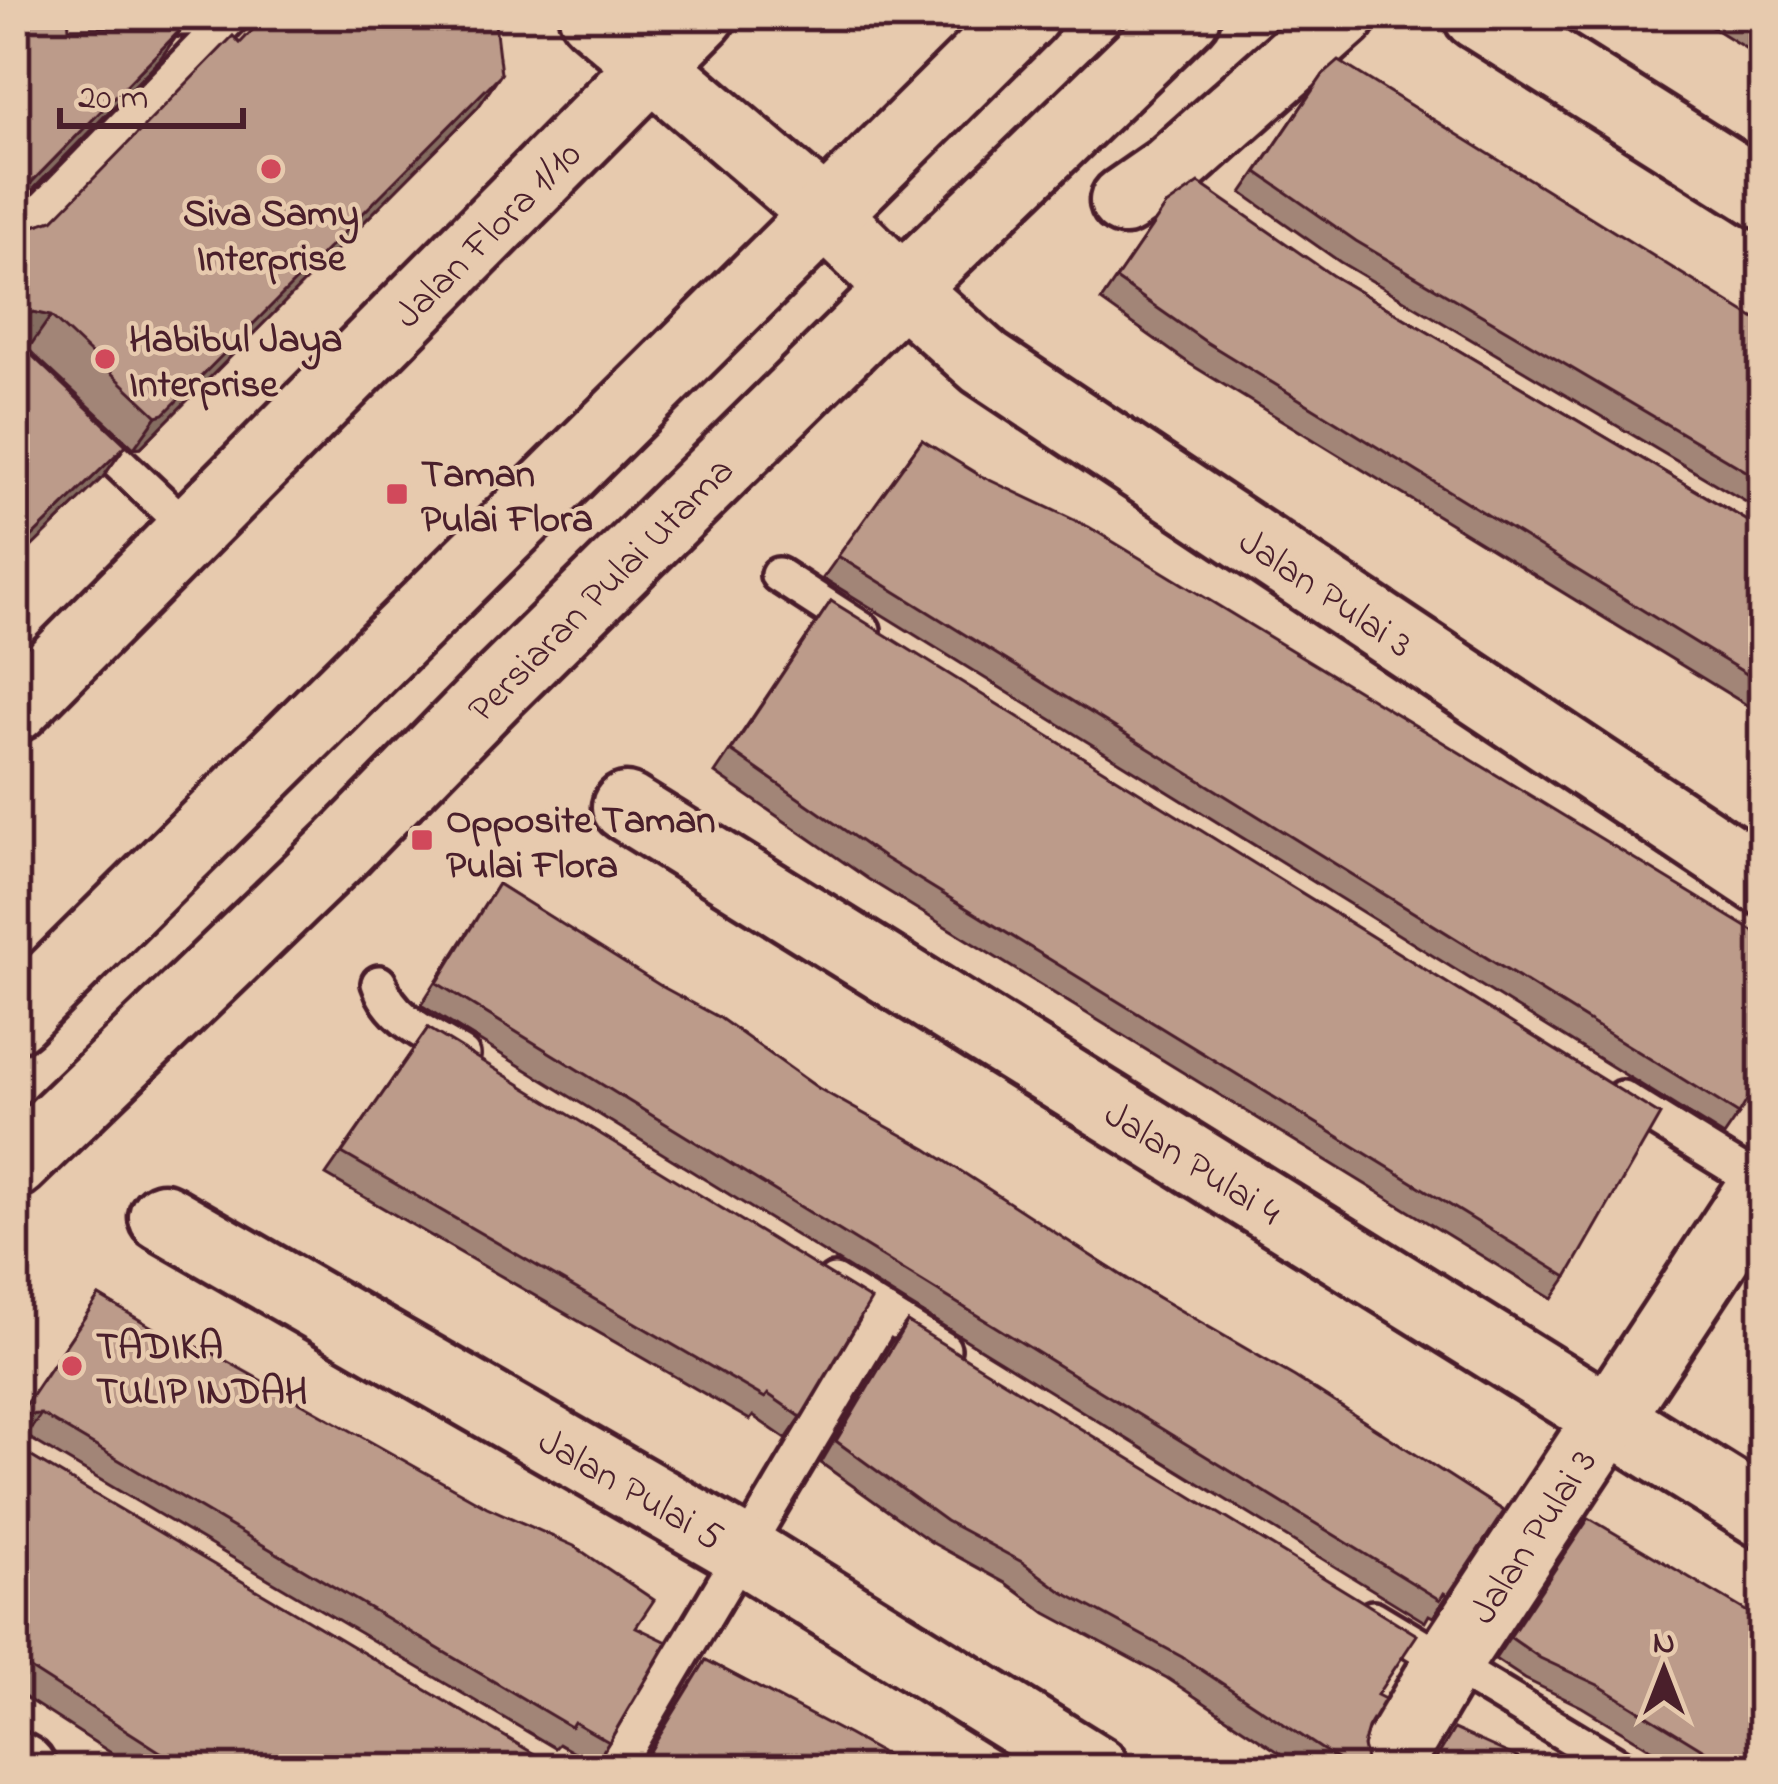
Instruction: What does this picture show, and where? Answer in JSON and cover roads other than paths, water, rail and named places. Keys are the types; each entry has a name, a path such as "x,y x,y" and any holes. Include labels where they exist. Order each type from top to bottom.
{"street":[{"name":"Jalan Pulai 3","path":"593,15 824,213 985,363 1763,880"},
{"name":"Jalan Flora 1/10","path":"15,708 702,15"},
{"path":"15,1018 1026,15"},
{"name":"Persiaran Pulai Utama","path":"15,1164 1186,15"},
{"path":"1166,188 1342,15"},
{"path":"1477,15 1763,195"},
{"name":"Jalan Pulai 4","path":"626,807 1763,1514"},
{"name":"Jalan Pulai 3","path":"1385,1769 1447,1664 1763,1185"},
{"name":"Jalan Pulai 5","path":"163,1216 742,1550 1095,1769"}],"lane":[{"path":"15,21 232,16"},
{"path":"15,238 232,16"},
{"path":"63,410 191,531"},
{"path":"778,575 899,653"},
{"path":"379,982 385,1001 396,1014 487,1070"},
{"path":"1602,1086 1763,1185"},
{"path":"806,1264 966,1363"},
{"path":"614,1769 885,1313"},
{"path":"1347,1601 1624,1769"}],"place":[{"name":"Siva Samy Interprise","path":"271,169"},
{"name":"Habibul Jaya Interprise","path":"105,359"},
{"name":"Taman Pulai Flora","path":"397,494"},
{"name":"Opposite Taman Pulai Flora","path":"422,840"},
{"name":"TADIKA TULIP INDAH","path":"72,1366"}]}
